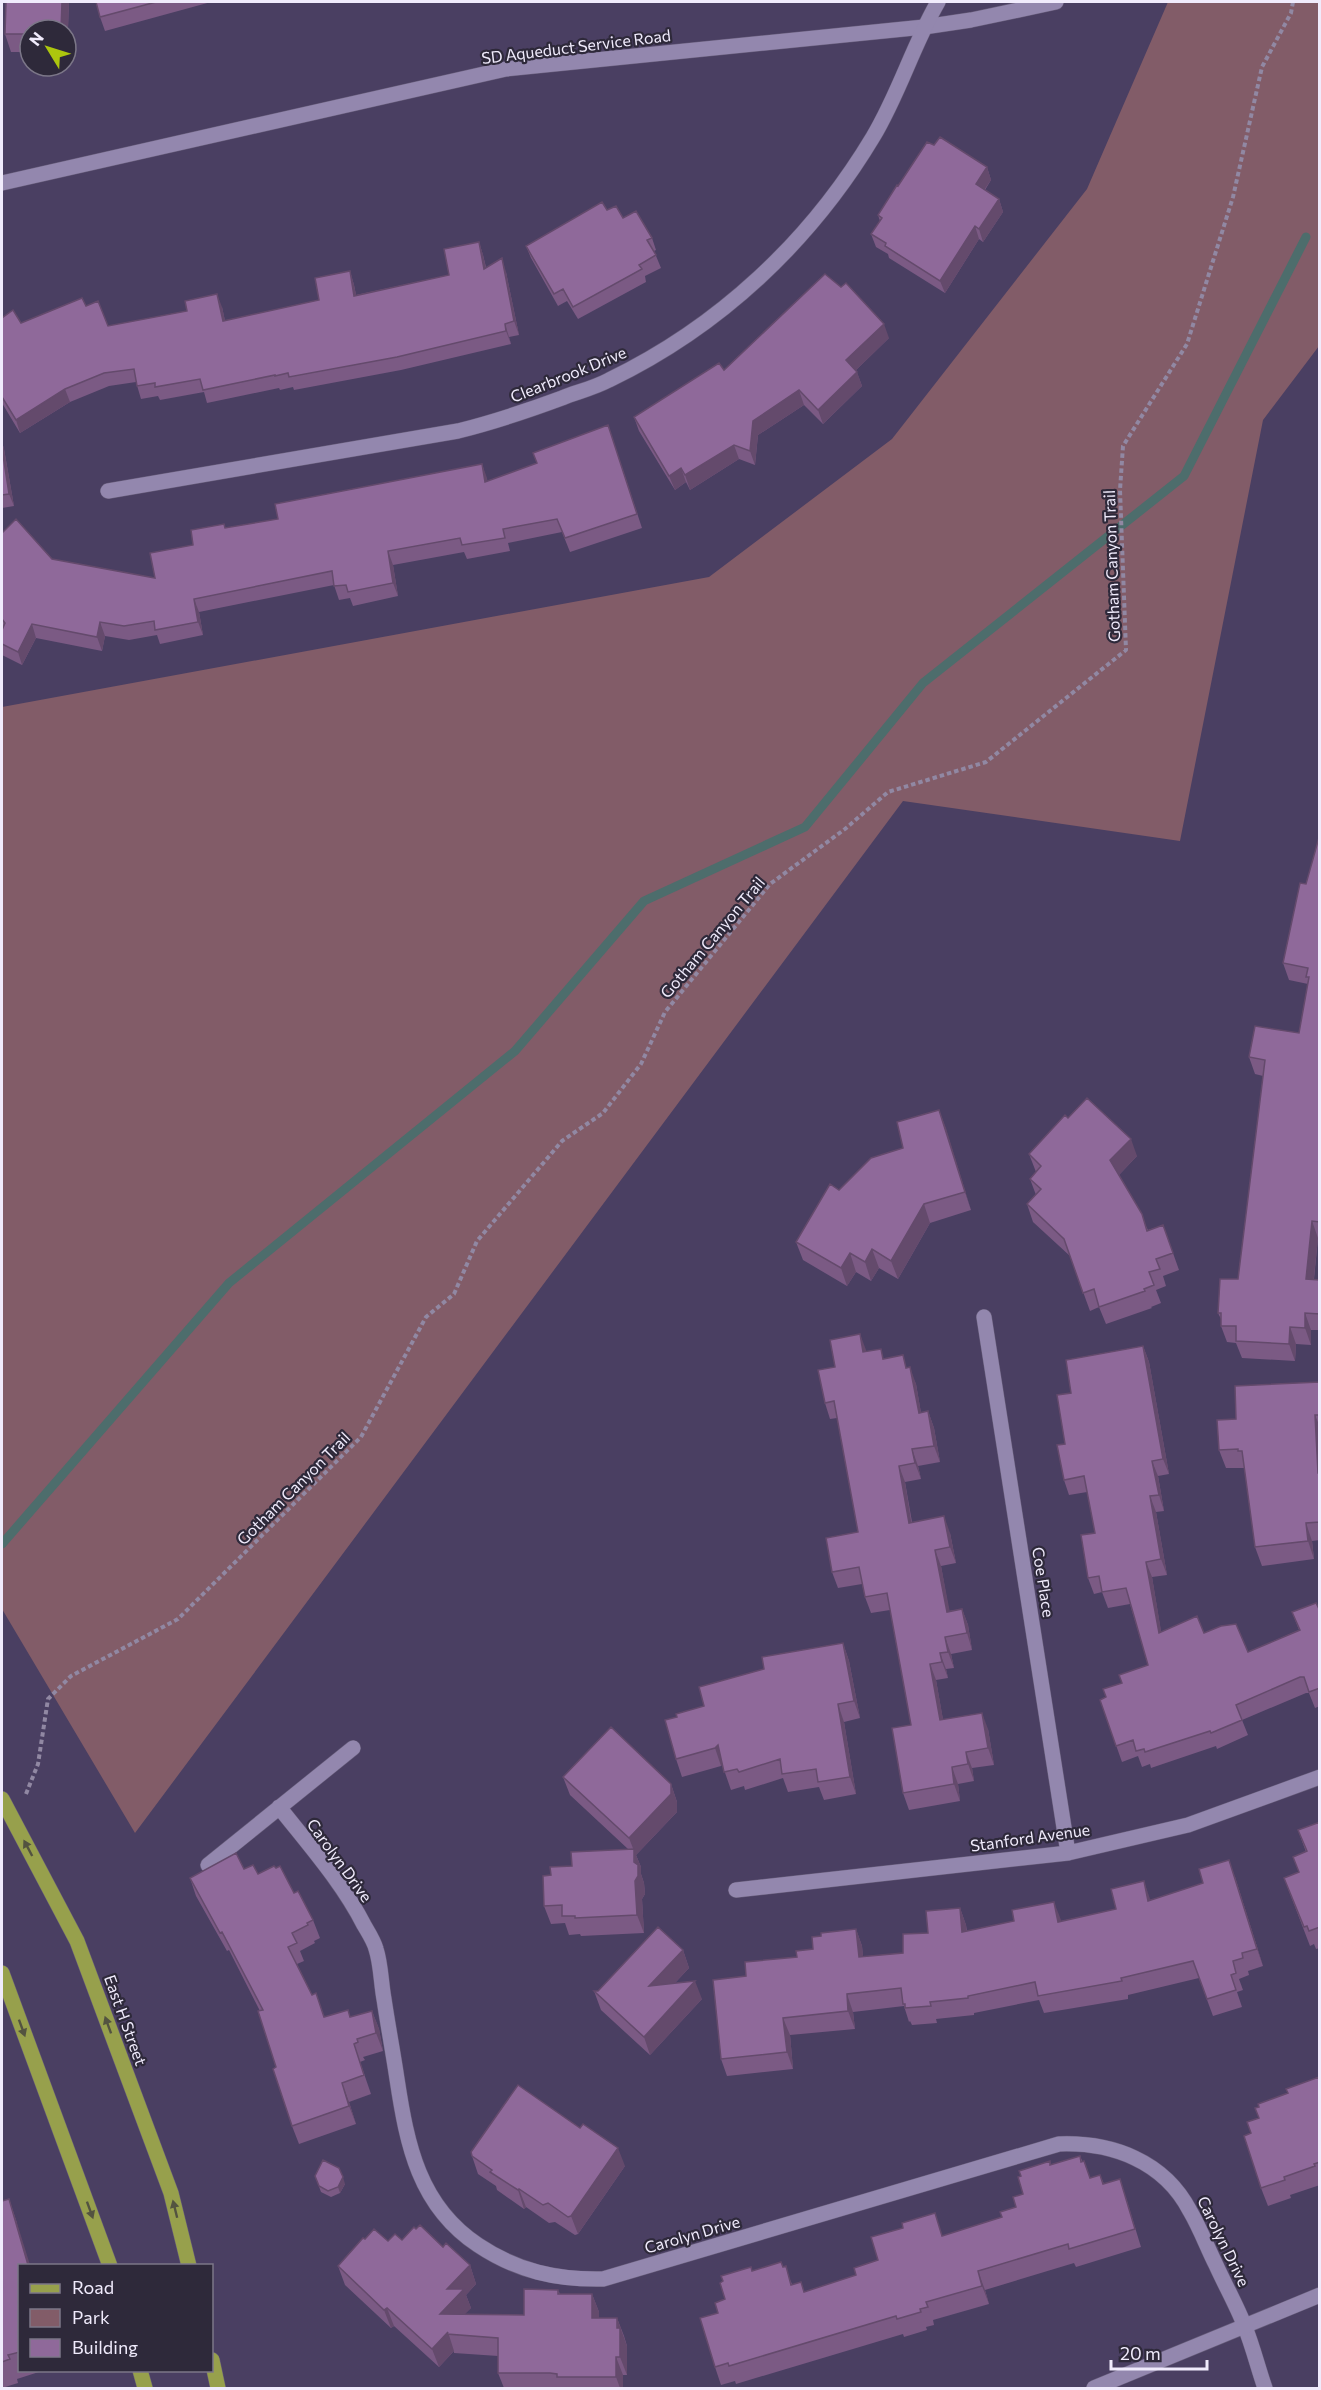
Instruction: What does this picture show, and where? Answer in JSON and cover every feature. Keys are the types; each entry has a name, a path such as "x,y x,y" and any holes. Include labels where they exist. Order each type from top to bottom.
{"main road":[{"name":"East H Street","path":"2,1799 77,1941 171,2193 189,2264"},
{"path":"2,1973 110,2264"},
{"path":"213,2365 218,2388"},
{"path":"141,2372 145,2388"}],"street":[{"name":"Clearbrook Drive","path":"108,490 458,430 506,419 607,381 649,359 690,334 729,305 798,240 847,178 872,138 906,73 924,27 938,2"},
{"name":"SD Aqueduct Service Road","path":"2,183 506,69 924,27 971,20 1056,2"},
{"name":"Coe Place","path":"984,1317 1068,1853"},
{"path":"208,1865 353,1748"},
{"name":"Stanford Avenue","path":"736,1890 1068,1853 1188,1825 1320,1777"},
{"name":"Carolyn Drive","path":"279,1807 350,1897 376,1949 405,2132 422,2181 435,2203 452,2223 494,2256 520,2268 546,2276 575,2280 603,2279 1059,2144 1081,2143 1102,2146 1123,2152 1143,2162 1161,2174 1177,2190 1190,2210 1245,2327 1264,2388"},
{"path":"1094,2388 1320,2295"}],"path":[{"name":"Gotham Canyon Trail","path":"14,1822 38,1764 48,1699 71,1676 178,1619 361,1437 426,1317 454,1293 477,1241 562,1141 603,1113 641,1064 665,1012 770,884 845,829 888,792 986,762 1126,650 1120,501 1123,446 1187,344 1233,197 1262,67 1291,13 1293,2"}],"green space":[{"path":"1168,2 1320,2 1319,346 1263,420 1180,841 903,801 135,1833 2,1609 2,707 709,577 892,439 1087,189"}],"building":[{"path":"6,2 62,2 61,18 18,18 18,34 5,34"},
{"path":"96,2 156,2 100,17"},
{"path":"940,137 987,167 976,184 999,199 979,229 975,226 940,281 885,246 886,243 871,234 882,218 878,215 927,142 934,145"},
{"path":"602,202 607,210 616,206 623,218 636,211 652,238 647,240 656,255 639,265 642,269 573,307 563,289 554,294 526,246"},
{"path":"479,242 484,269 502,258 514,321 505,324 506,331 397,357 289,377 288,373 275,375 203,390 200,379 155,387 155,383 137,386 134,369 104,373 65,389 16,420 2,397 2,318 13,310 21,323 82,298 86,306 98,301 108,326 187,311 185,301 217,294 223,321 319,300 315,278 350,271 354,296 449,275 444,249"},
{"path":"825,274 841,287 846,283 884,324 846,360 857,372 818,410 799,390 753,421 750,451 734,445 685,475 681,468 669,476 634,417 719,363 724,370"},
{"path":"608,425 637,514 565,538 557,519 503,529 505,538 462,545 460,538 388,551 393,583 348,592 346,585 334,586 332,571 194,599 198,622 155,630 154,621 124,626 100,622 97,637 32,624 18,652 2,644 2,630 5,623 2,619 2,533 16,519 52,559 155,578 150,553 193,545 191,530 224,524 225,528 278,519 275,504 482,464 485,482 537,463 533,453"},
{"path":"2,449 9,494 2,495"},
{"path":"1320,834 1320,1222 1312,1221 1306,1279 1320,1280 1320,1314 1305,1313 1305,1328 1290,1327 1289,1344 1236,1341 1236,1326 1221,1326 1221,1313 1218,1313 1220,1279 1238,1279 1265,1060 1249,1057 1255,1026 1299,1033 1309,977 1306,977 1308,968 1283,963 1300,883 1306,884"},
{"path":"1087,1098 1131,1139 1110,1160 1142,1214 1147,1231 1163,1225 1173,1253 1156,1259 1160,1269 1149,1272 1154,1285 1144,1289 1145,1291 1099,1307 1094,1289 1083,1293 1064,1239 1027,1204 1041,1189 1030,1179 1041,1166 1029,1154 1065,1115 1068,1118"},
{"path":"939,1110 965,1192 924,1204 891,1261 872,1249 865,1262 850,1253 841,1268 796,1242 830,1184 839,1190 871,1158 903,1148 897,1122"},
{"path":"860,1334 863,1352 881,1349 883,1359 903,1355 906,1368 910,1367 919,1413 928,1411 934,1446 912,1449 915,1463 899,1466 909,1523 944,1516 950,1547 935,1550 947,1612 962,1609 967,1633 945,1637 948,1652 940,1653 942,1662 930,1664 940,1720 982,1713 988,1748 966,1752 968,1764 952,1767 954,1784 903,1793 892,1728 911,1725 887,1593 865,1597 859,1567 832,1572 826,1538 858,1532 834,1401 825,1403 818,1370 835,1367 830,1340"},
{"path":"1143,1346 1163,1459 1152,1461 1159,1495 1150,1496 1161,1559 1146,1562 1159,1633 1197,1616 1204,1633 1221,1626 1236,1624 1248,1652 1300,1630 1292,1612 1316,1603 1320,1611 1320,1688 1309,1692 1304,1677 1300,1677 1236,1705 1242,1720 1211,1733 1210,1731 1145,1752 1144,1749 1136,1751 1133,1740 1116,1746 1100,1700 1106,1697 1103,1689 1122,1683 1119,1675 1148,1665 1126,1588 1102,1592 1099,1576 1088,1578 1081,1535 1095,1533 1084,1476 1064,1480 1057,1445 1065,1444 1057,1395 1071,1393 1066,1360"},
{"path":"1320,1382 1320,1415 1315,1415 1318,1473 1320,1473 1320,1522 1306,1523 1308,1541 1255,1547 1242,1451 1238,1449 1219,1450 1217,1420 1236,1419 1235,1386"},
{"path":"843,1643 854,1701 838,1704 850,1777 818,1782 816,1769 782,1774 780,1759 739,1772 737,1769 724,1772 718,1745 715,1748 676,1759 665,1720 677,1717 676,1714 704,1706 699,1687 764,1669 762,1657"},
{"path":"611,1727 671,1784 671,1794 629,1838 563,1777"},
{"path":"1320,1822 1320,1927 1309,1931 1307,1926 1304,1927 1284,1878 1299,1872 1293,1857 1307,1851 1298,1830"},
{"path":"634,1849 634,1862 638,1865 638,1876 635,1881 637,1915 575,1918 575,1916 562,1916 562,1905 544,1906 543,1876 551,1875 550,1867 572,1866 571,1852"},
{"path":"236,1853 244,1869 253,1865 258,1874 274,1866 276,1868 280,1866 294,1893 298,1891 313,1920 292,1933 297,1943 288,1947 312,1995 316,1993 324,2017 348,2010 350,2017 372,2011 376,2033 357,2039 358,2042 354,2044 364,2075 342,2083 349,2106 292,2126 273,2069 276,2067 258,2011 263,2010 222,1932 220,1933 190,1878"},
{"path":"1229,1860 1257,1949 1242,1953 1243,1958 1233,1961 1236,1973 1231,1975 1236,1990 1207,1999 1193,1961 1121,1978 1122,1981 1038,1996 1035,1982 968,1996 968,1998 930,2002 931,2006 905,2008 901,1988 847,1994 848,2011 783,2018 787,2052 721,2059 713,1980 746,1976 745,1962 797,1957 796,1951 813,1949 812,1937 821,1936 821,1933 856,1929 859,1957 903,1953 903,1934 928,1933 926,1911 960,1908 962,1932 1014,1921 1012,1910 1054,1902 1058,1922 1116,1909 1111,1889 1144,1881 1148,1901 1203,1883 1199,1869"},
{"path":"658,1927 683,1950 649,1986 695,1981 644,2037 594,1991 598,1991"},
{"path":"1319,2077 1320,2162 1284,2177 1285,2180 1261,2188 1244,2136 1251,2133 1247,2122 1259,2118 1255,2108 1259,2107 1258,2104 1288,2093 1286,2089"},
{"path":"518,2085 580,2128 583,2124 618,2148 571,2216 568,2217 548,2203 543,2205 518,2190 490,2172 492,2170 472,2156 471,2152"},
{"path":"1080,2156 1090,2178 1100,2175 1103,2184 1120,2179 1135,2229 1069,2249 1068,2244 978,2271 982,2286 926,2302 928,2307 920,2309 921,2312 897,2319 896,2316 729,2366 728,2363 715,2367 700,2318 718,2313 715,2303 725,2299 720,2283 723,2281 721,2276 751,2267 752,2271 781,2262 783,2267 786,2266 791,2285 801,2282 804,2292 856,2275 854,2268 878,2260 871,2237 903,2228 902,2223 935,2213 942,2236 1002,2217 1000,2212 1016,2207 1013,2197 1023,2194 1018,2177 1021,2176 1019,2171 1050,2161 1050,2165"},
{"path":"323,2160 339,2168 343,2177 338,2187 328,2191 319,2186 315,2176"},
{"path":"9,2199 28,2264 18,2264 18,2352 8,2355 10,2359 2,2362 2,2201"},
{"path":"420,2225 443,2247 446,2243 470,2265 447,2289 464,2289 440,2314 524,2315 524,2289 558,2290 558,2294 592,2294 592,2318 617,2318 617,2328 620,2328 620,2357 616,2357 616,2377 557,2377 557,2374 550,2373 498,2373 498,2338 447,2334 448,2332 432,2349 387,2308 384,2310 338,2266 374,2229 388,2241 395,2234 402,2240 414,2227 416,2229"}],"waterway":[{"path":"2,1544 229,1283 515,1051 644,901 805,827 923,683 1184,476 1306,237"}]}
